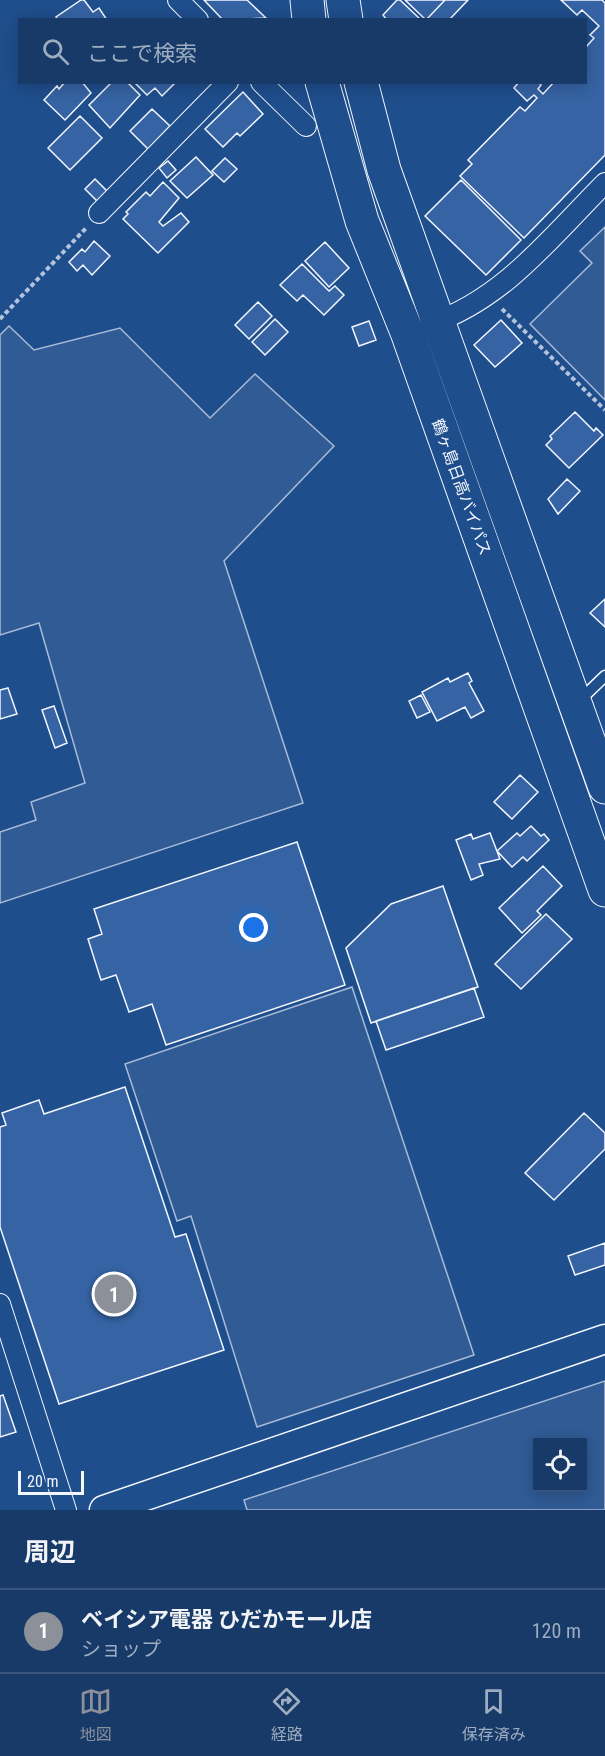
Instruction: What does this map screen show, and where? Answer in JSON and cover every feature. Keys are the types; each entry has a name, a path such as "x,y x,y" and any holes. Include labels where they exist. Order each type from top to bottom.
{"highway":[{"path":"307,0 309,18"},
{"path":"343,0 346,18"},
{"name":"鶴ヶ島日高バイパス","path":"323,84 362,221 407,332 605,890"},
{"name":"鶴ヶ島日高バイパス","path":"362,84 384,170 605,787"}],"street":[{"path":"178,0 196,18"},
{"path":"99,213 226,84"},
{"path":"263,84 306,126"},
{"path":"407,332 471,308 488,296 518,272 605,183"},
{"path":"0,1304 66,1510"},
{"path":"104,1510 605,1339"}],"lane":[{"path":"576,705 605,676"}],"path":[{"path":"0,319 99,213"},
{"path":"488,296 605,410"}],"shaded area":[{"path":"605,227 605,400 530,324 592,263 580,251"},
{"path":"9,326 34,350 120,328 210,418 255,374 334,446 224,561 303,803 0,903 0,832 36,820 31,802 85,783 39,623 0,635 0,335"},
{"path":"352,987 474,1355 257,1427 191,1216 177,1221 125,1064"},
{"path":"605,1381 605,1510 247,1510 244,1500"}],"building":[{"path":"84,0 93,12 99,8 106,18 57,18"},
{"path":"204,0 247,0 266,18 221,18"},
{"path":"397,0 400,0 419,18 385,18 383,15"},
{"path":"405,0 445,0 428,18 424,18"},
{"path":"445,0 468,0 451,18 428,18"},
{"path":"561,0 602,0 605,3 605,155 524,238 460,176 472,164 468,160 520,107 525,111 537,98 534,95 527,101 514,88 517,84 540,84 538,89 543,94 552,84 587,84 587,46 594,38 590,35 599,26 582,10 577,15"},
{"path":"63,84 84,84 91,93 65,120 44,100 57,86 59,89"},
{"path":"110,84 129,84 140,95 110,128 89,105"},
{"path":"136,84 174,84 162,96 155,88 147,95"},
{"path":"243,92 263,114 240,136 237,133 223,147 205,129"},
{"path":"152,109 170,126 148,149 130,131"},
{"path":"80,116 102,138 70,170 48,148"},
{"path":"196,157 213,175 187,198 170,181"},
{"path":"225,158 237,169 224,182 212,171"},
{"path":"168,161 176,170 167,178 159,168"},
{"path":"95,179 109,193 99,203 85,189"},
{"path":"461,180 521,240 486,275 425,216"},
{"path":"163,182 179,198 159,222 163,226 181,213 189,222 158,253 123,219 128,214 126,212 146,192 150,196"},
{"path":"94,241 110,256 92,275 83,265 77,271 69,262 82,249 85,252"},
{"path":"325,242 349,268 329,287 305,261"},
{"path":"302,264 329,291 335,286 344,295 324,315 303,295 297,301 280,285"},
{"path":"258,302 272,316 249,339 235,325"},
{"path":"275,319 288,332 265,355 252,342"},
{"path":"501,320 522,343 495,367 474,345"},
{"path":"369,321 376,340 359,346 352,327"},
{"path":"575,412 594,431 596,428 603,435 569,468 546,445 552,439 550,436"},
{"path":"567,479 580,491 558,514 548,499"},
{"path":"605,599 605,627 590,613"},
{"path":"468,673 472,681 469,683 484,711 471,718 465,707 437,721 422,692 448,678 450,682"},
{"path":"8,688 17,714 0,719 0,690"},
{"path":"421,695 430,712 417,718 409,701"},
{"path":"54,706 67,743 55,748 42,710"},
{"path":"520,775 538,792 512,819 494,802"},
{"path":"531,826 549,840 527,861 523,857 512,867 497,851 517,833 520,836"},
{"path":"490,833 500,859 479,864 483,875 471,880 456,840 471,834 473,839"},
{"path":"297,842 345,985 166,1045 152,1004 129,1012 116,975 101,980 88,939 102,934 94,909"},
{"path":"543,866 562,886 537,911 541,915 522,933 499,908"},
{"path":"443,886 478,987 371,1023 346,948 391,904"},
{"path":"546,914 572,939 521,989 495,964"},
{"path":"474,988 484,1017 386,1050 376,1021"},
{"path":"125,1087 175,1237 186,1234 224,1350 59,1404 0,1227 0,1127 6,1125 2,1113 39,1100 44,1114"},
{"path":"584,1113 605,1133 605,1149 554,1200 525,1173"},
{"path":"605,1243 605,1265 575,1275 568,1256"},
{"path":"3,1395 16,1432 0,1437 0,1396"}],"place":[{"name":"ベイシア電器 ひだかモール店","path":"114,1294"}]}
